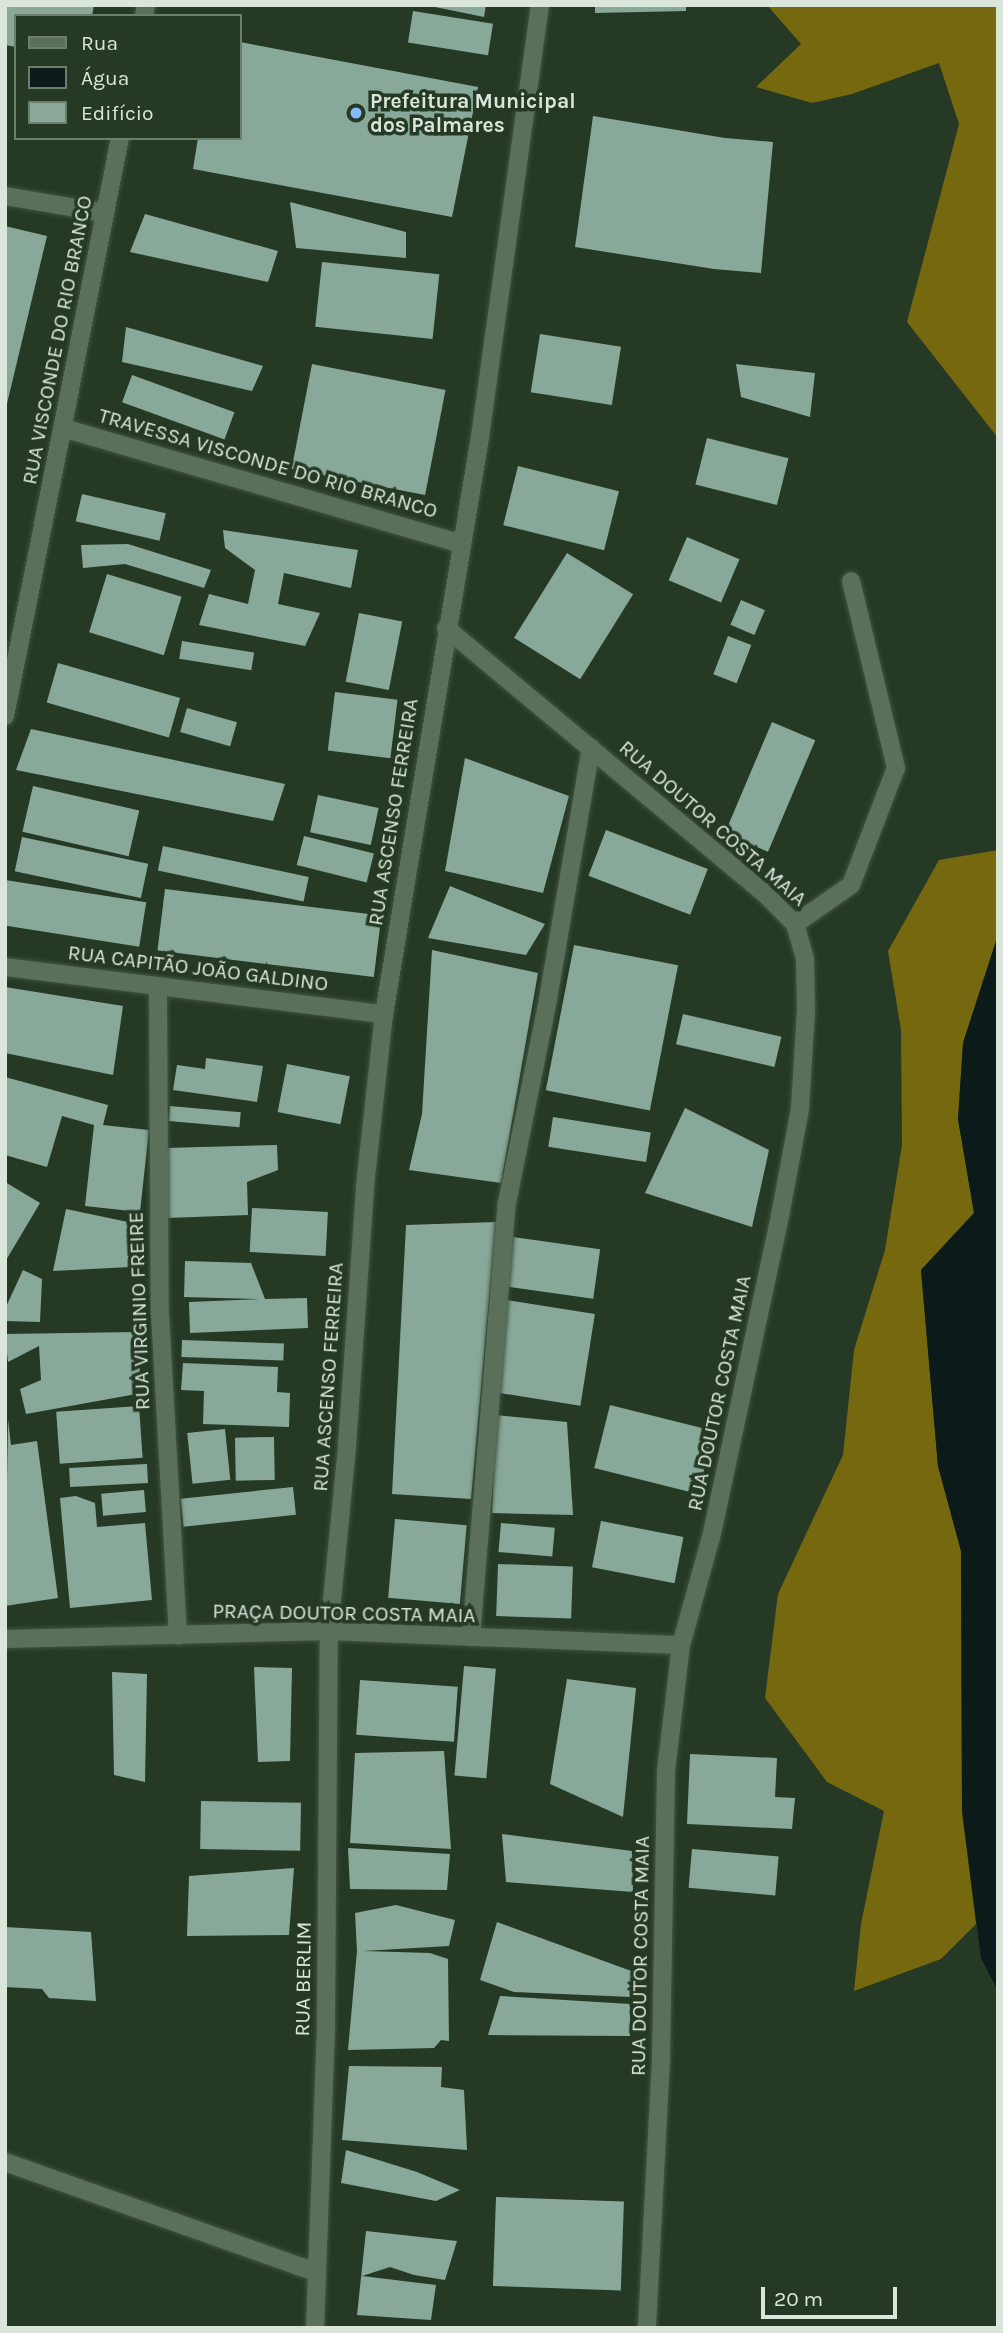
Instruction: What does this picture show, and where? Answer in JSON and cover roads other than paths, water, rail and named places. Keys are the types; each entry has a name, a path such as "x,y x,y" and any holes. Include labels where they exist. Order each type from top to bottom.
{"street":[{"name":"RUA ASCENSO FERREIRA","path":"329,1631 347,1446 365,1185 384,1014 460,543 480,437 541,5"},
{"name":"RUA VISCONDE DO RIO BRANCO","path":"5,716 120,140"},
{"path":"5,196 105,213"},
{"name":"TRAVESSA VISCONDE DO RIO BRANCO","path":"63,428 460,543"},
{"path":"795,924 851,885 897,768 851,581"},
{"name":"RUA DOUTOR COSTA MAIA","path":"446,628 714,850 795,924 805,959 806,1010 800,1109 717,1511 681,1645 666,1771 661,2059 647,2328"},
{"path":"471,1637 507,1203 548,999 591,748"},
{"name":"RUA CAPITÃO JOÃO GALDINO","path":"5,967 384,1014"},
{"name":"RUA VIRGINIO FREIRE","path":"158,986 160,1314 178,1635"},
{"name":"PRAÇA DOUTOR COSTA MAIA","path":"5,1639 329,1631 681,1645"},
{"name":"RUA BERLIM","path":"315,2328 326,2026 329,1631"},
{"path":"5,2162 316,2272"}],"water":[{"path":"998,935 998,1991 981,1958 962,1811 961,1551 938,1466 921,1270 974,1213 958,1119 963,1043"}],"place":[{"name":"Prefeitura Municipal dos Palmares","path":"356,113"}]}
